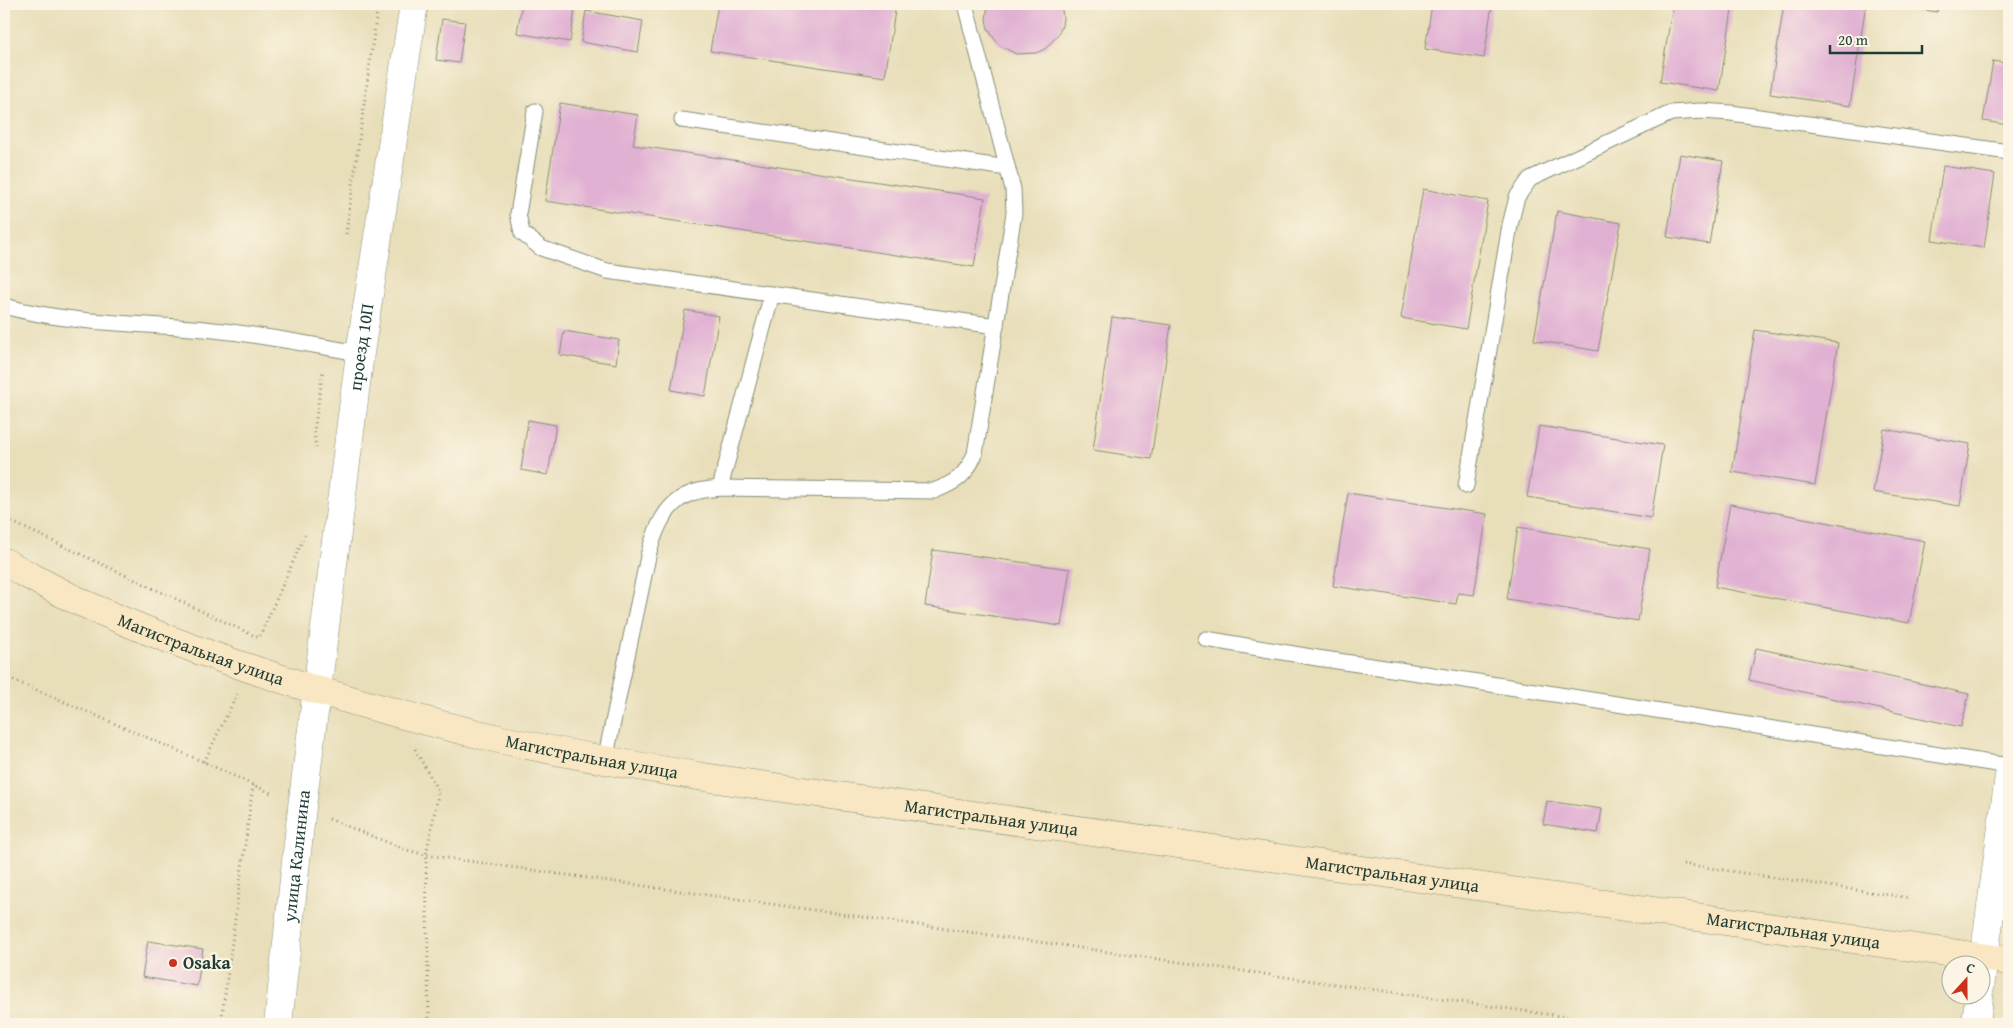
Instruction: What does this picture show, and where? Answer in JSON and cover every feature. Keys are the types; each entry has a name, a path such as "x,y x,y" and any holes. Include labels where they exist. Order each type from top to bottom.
{"main road":[{"name":"Магистральная улица","path":"4,562 86,605 190,647 317,690 503,740 710,778 1997,959"}],"street":[{"name":"проезд 10П","path":"317,690 360,353 414,4"},
{"name":"улица Калинина","path":"278,1024 317,690"},
{"path":"1990,971 1997,959 2009,776"},
{"path":"1976,1024 1978,1006"}],"lane":[{"path":"605,760 649,552 657,526 670,507 690,493 720,488 934,491 954,483 967,470 975,454 1014,213 1013,189 965,4"},
{"path":"535,111 518,214 522,233 541,248 607,271 996,326"},
{"path":"1466,486 1510,225 1517,197 1530,179 1671,113 1701,111 1731,113 2009,152"},
{"path":"682,120 1007,168"},
{"path":"720,488 772,294"},
{"path":"4,306 37,315 79,321 218,330 360,353"},
{"path":"1206,639 2009,766"}],"path":[{"path":"345,241 378,4"},
{"path":"316,449 314,432 327,348"},
{"path":"12,522 259,638"},
{"path":"204,762 239,691 259,638 306,532"},
{"path":"4,676 204,762 302,807 407,850 426,855 1616,1024"},
{"path":"413,746 437,789 438,796 426,855 429,1024"},
{"path":"221,1024 253,785"},
{"path":"1683,864 1910,898"}],"building":[{"path":"522,4 542,4 575,9 570,42 517,33"},
{"path":"718,4 896,4 885,77 710,51"},
{"path":"988,4 1061,4 1062,26 1058,35 1045,49 1036,53 1016,54 999,45 988,29 986,19"},
{"path":"1432,4 1492,4 1484,58 1425,49"},
{"path":"1673,4 1733,4 1719,91 1660,82"},
{"path":"1784,4 1866,4 1850,106 1770,94"},
{"path":"1907,4 1938,4 1937,12 1907,7"},
{"path":"586,11 643,21 638,52 581,42"},
{"path":"442,19 465,22 459,63 436,60"},
{"path":"1993,61 2009,64 2009,125 1983,121"},
{"path":"560,103 638,115 633,145 985,198 974,267 545,201"},
{"path":"1680,154 1723,161 1709,244 1667,237"},
{"path":"1943,166 1995,174 1984,248 1932,240"},
{"path":"1423,189 1488,201 1466,329 1401,318"},
{"path":"1557,211 1621,223 1598,351 1534,340"},
{"path":"685,310 719,316 705,396 671,390"},
{"path":"1112,317 1171,325 1151,459 1093,450"},
{"path":"1755,330 1838,343 1815,485 1732,472"},
{"path":"564,331 619,340 616,364 560,355"},
{"path":"528,420 556,425 548,475 521,470"},
{"path":"1539,426 1663,445 1651,518 1527,497"},
{"path":"1884,429 1970,444 1960,506 1873,492"},
{"path":"1348,493 1487,514 1474,595 1458,593 1456,604 1333,586"},
{"path":"1730,504 1925,541 1909,623 1715,587"},
{"path":"1518,527 1650,549 1638,621 1507,599"},
{"path":"933,550 1070,569 1061,626 925,606"},
{"path":"1756,648 1969,694 1961,727 1749,680"},
{"path":"1547,801 1602,809 1598,833 1543,824"},
{"name":"Osaka","path":"148,941 203,949 197,986 142,977"}],"place":[{"name":"Osaka","path":"173,963"}]}
